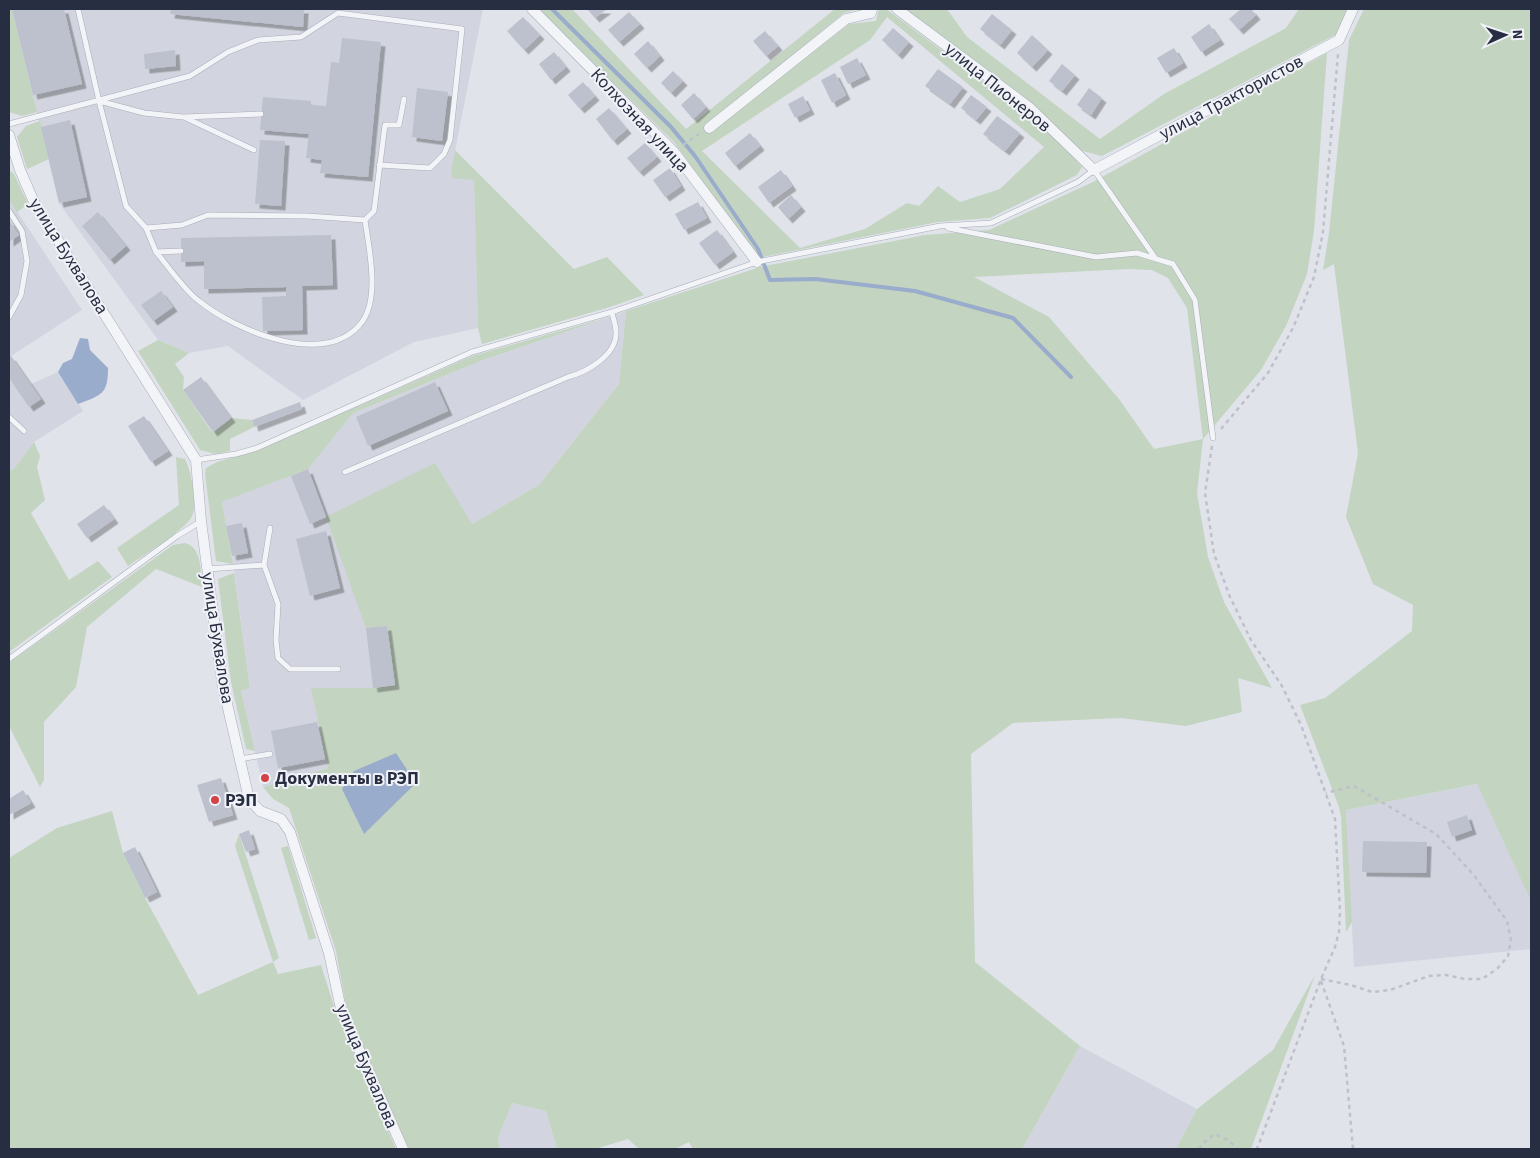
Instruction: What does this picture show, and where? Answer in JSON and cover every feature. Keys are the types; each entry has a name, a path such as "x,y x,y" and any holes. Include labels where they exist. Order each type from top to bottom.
{"street":[{"name":"Колхозная улица","path":"532,9 674,152 757,262"},
{"path":"709,128 846,19 871,13 872,9"},
{"name":"улица Пионеров","path":"897,9 1030,108 1094,170"},
{"path":"1339,40 1353,9"},
{"name":"улица Трактористов","path":"1094,170 1339,40"},
{"name":"улица Бухвалова","path":"10,142 34,202 196,460 201,521 222,682 249,799 260,811 281,820 290,832 329,953 341,1009 402,1149"}],"lane":[{"path":"78,9 126,206 146,228 156,252 197,300 226,320 264,337 299,344 324,343 345,337 362,321 369,304 372,284 371,259 365,220"},
{"path":"9,124 190,76 228,52 258,40 301,37 337,11 462,29 450,140 444,154 430,168 380,165"},
{"path":"146,228 182,225 208,215 307,216 365,220 374,211 385,125 399,124 404,99"},
{"path":"99,101 144,113 183,117 261,114"},
{"path":"183,117 254,150"},
{"path":"196,460 227,456 257,448 472,352 612,312 757,262 940,226 991,222 1078,182 1094,170 1156,259"},
{"path":"9,211 22,231 27,261 21,295 9,317"},
{"path":"940,226 1096,257 1137,253 1173,264 1196,300 1213,438"},
{"path":"156,252 181,251"},
{"path":"345,472 440,430 568,377 581,374 599,362 613,346 616,333 612,312"},
{"path":"9,417 24,431"},
{"path":"9,659 177,536 201,521"},
{"path":"270,528 264,565 278,604 276,640 278,658 290,669 338,669"},
{"path":"207,570 264,565"},
{"path":"240,759 270,754"}],"path":[{"path":"1257,1149 1321,979 1335,947 1339,932 1340,911 1335,820 1301,725 1282,686 1251,640 1230,597 1214,554 1205,493 1213,438 1268,373 1293,328 1314,277 1323,232 1339,40"},
{"path":"681,147 694,137"},
{"path":"1321,979 1351,985 1372,992 1390,990 1429,976 1446,975 1482,980 1498,968 1508,956 1511,940 1507,921 1473,874 1436,834 1354,786 1326,793"},
{"path":"1321,979 1344,1046 1353,1149"},
{"path":"1199,1149 1202,1144 1215,1134 1228,1140 1238,1149"}],"shaded area":[{"path":"12,9 483,9 451,171 452,178 474,179 478,328 414,342 303,400 228,346 189,353 158,340 59,203"},
{"path":"9,199 82,310 11,356 31,384 58,372 83,411 34,442 13,470 9,470"},
{"path":"626,311 619,384 539,485 472,524 387,626 395,685 373,688 328,768 263,787 241,689 250,687 232,556 222,502 307,469 353,413 483,360"},
{"path":"1478,784 1531,901 1531,949 1354,967 1346,810"},
{"path":"1080,1046 1197,1109 1176,1149 1022,1149"},
{"path":"512,1103 546,1111 557,1149 500,1149 498,1138"}],"green space":[{"path":"9,9 12,9 37,112 22,116 9,112"},
{"path":"538,9 572,9 686,129 835,9 858,9 844,13 705,126 710,131 849,24 876,21 879,9 886,9 1029,115 1057,140 1082,167 1077,175 990,218 938,222 758,258 674,142","holes":["887,17 1044,147 1000,189 960,202 938,186 919,206 907,203 865,229 800,248 702,151 870,40"]},
{"path":"904,9 947,9 967,37 1100,139 1164,94 1286,28 1299,9 1347,9 1337,34 1102,156 1079,150"},
{"path":"1364,9 1531,9 1531,901 1477,784 1346,810 1352,922 1346,932 1339,807 1300,705 1325,698 1412,631 1413,605 1373,584 1346,517 1358,453 1334,264 1323,270 1329,233 1349,40"},
{"path":"1327,53 1314,231 1307,274 1286,326 1261,370 1203,439 1197,493 1208,557 1224,602 1272,688 1238,678 1242,712 1186,726 1121,718 1013,723 971,754 975,962 1080,1046 1022,1149 693,1149 689,1142 675,1149 639,1149 628,1139 595,1149 557,1149 546,1111 512,1103 498,1138 500,1149 409,1149 389,1109 346,1006 336,951 289,808 273,799 263,787 328,768 311,688 373,688 395,685 387,626 366,628 326,517 435,463 472,524 539,485 619,384 626,311 760,267 925,235 989,230 1093,182","holes":["1129,269 1152,270 1168,278 1187,308 1203,439 1154,449 1119,399 1049,317 974,277"]},
{"path":"40,121 49,159 27,169 17,137 26,126"},
{"path":"455,150 574,269 607,257 644,295 610,307 482,344 478,328 474,180 452,178 451,171"},
{"path":"9,170 14,174 28,204 17,212 9,199"},
{"path":"609,317 483,360 353,413 308,469 222,502 233,564 216,561 205,474 206,468 217,462 259,450 472,356"},
{"path":"158,340 189,353 175,364 184,377 183,390 212,432 231,418 252,420 254,427 230,439 230,451 216,454 200,450 138,351"},
{"path":"34,442 40,456 37,467 45,500 31,513 69,580 98,561 112,577 9,652 9,470 13,470"},
{"path":"176,457 185,459 189,471 194,495 192,516 173,535 128,566 117,548 179,505"},
{"path":"185,543 191,546 198,555 202,587 156,569 87,627 76,687 44,722 44,780 40,787 9,726 9,663 173,545"},
{"path":"234,573 250,688 241,690 255,751 246,749 231,682 218,579"},
{"path":"112,811 123,853 145,898 198,995 273,962 278,974 321,965 334,1006 396,1149 9,1149 9,858 57,828"},
{"path":"239,834 279,958 273,962 235,846"},
{"path":"288,846 316,938 309,940 281,848"},
{"path":"1315,975 1251,1149 1176,1149 1197,1109 1273,1050"}],"water":[{"path":"80,338 88,339 90,350 108,368 108,377 107,384 102,393 78,404 58,372 63,363 72,359"},
{"path":"396,753 416,783 364,834 342,789 354,771"}],"building":[{"path":"12,9 64,9 82,84 33,95"},
{"path":"171,9 304,9 303,27 170,14"},
{"path":"587,9 607,9 595,18"},
{"path":"1241,9 1251,9 1256,15 1239,30 1229,19"},
{"path":"629,12 640,24 619,42 608,30"},
{"path":"992,14 1012,30 1000,45 980,29"},
{"path":"523,17 540,35 524,50 507,31"},
{"path":"1209,24 1220,40 1201,52 1191,37"},
{"path":"893,28 909,42 898,55 882,40"},
{"path":"765,31 778,46 766,56 753,41"},
{"path":"1032,35 1048,50 1032,67 1017,53"},
{"path":"342,38 381,42 368,177 320,173 322,160 306,158 309,134 260,130 263,97 311,101 311,105 326,106 331,62 339,63"},
{"path":"648,41 660,56 647,68 634,54"},
{"path":"1174,48 1183,63 1166,73 1157,58"},
{"path":"175,50 176,66 145,69 144,54"},
{"path":"554,52 566,67 551,80 539,64"},
{"path":"857,58 866,75 848,84 840,67"},
{"path":"1062,64 1075,75 1062,91 1049,81"},
{"path":"938,69 963,87 950,104 925,86"},
{"path":"673,71 683,81 671,93 661,83"},
{"path":"835,73 846,95 832,103 821,80"},
{"path":"583,82 595,96 580,109 568,95"},
{"path":"417,88 448,92 442,141 412,137"},
{"path":"1089,88 1102,98 1091,115 1077,105"},
{"path":"694,93 706,107 693,119 681,105"},
{"path":"971,95 987,107 976,120 961,108"},
{"path":"803,96 810,110 795,118 788,104"},
{"path":"609,108 627,129 613,141 596,119"},
{"path":"997,116 1020,133 1005,151 983,134"},
{"path":"70,120 87,197 59,203 41,127"},
{"path":"750,133 760,146 735,166 725,153"},
{"path":"260,140 285,141 281,206 255,204"},
{"path":"645,143 657,157 639,172 627,158"},
{"path":"670,168 681,186 665,197 653,180"},
{"path":"781,170 792,186 769,203 758,187"},
{"path":"791,195 801,207 788,219 778,207"},
{"path":"698,202 707,218 684,230 675,214"},
{"path":"98,212 126,246 110,260 82,226"},
{"path":"9,220 19,235 9,242"},
{"path":"717,230 733,252 715,265 699,243"},
{"path":"331,235 333,285 302,286 303,330 263,331 262,297 286,296 286,287 204,289 204,261 181,262 181,238"},
{"path":"161,291 173,307 153,321 141,305"},
{"path":"11,356 41,399 29,407 9,378 9,357"},
{"path":"201,377 231,418 213,432 183,390"},
{"path":"435,382 448,411 368,446 356,417"},
{"path":"300,402 302,409 254,427 252,420"},
{"path":"144,416 168,451 151,462 128,426"},
{"path":"308,469 326,517 310,524 291,476"},
{"path":"104,505 114,519 87,538 77,524"},
{"path":"242,523 248,553 232,556 226,526"},
{"path":"326,531 340,588 310,596 296,539"},
{"path":"387,626 395,685 373,688 366,628"},
{"path":"317,722 325,759 278,768 271,731"},
{"name":"РЭП","path":"221,778 233,815 209,822 197,785"},
{"path":"23,790 31,803 9,815 9,799"},
{"path":"1467,815 1472,830 1452,837 1447,822"},
{"path":"249,830 255,849 246,852 239,834"},
{"path":"1363,841 1427,842 1426,873 1362,872"},
{"path":"135,847 157,892 145,898 123,853"}],"waterway":[{"path":"552,9 671,127 695,156 758,249 770,280 815,279 915,291 1013,318 1071,377"}],"place":[{"name":"Документы в РЭП","path":"265,778"},
{"name":"РЭП","path":"215,800"}]}
